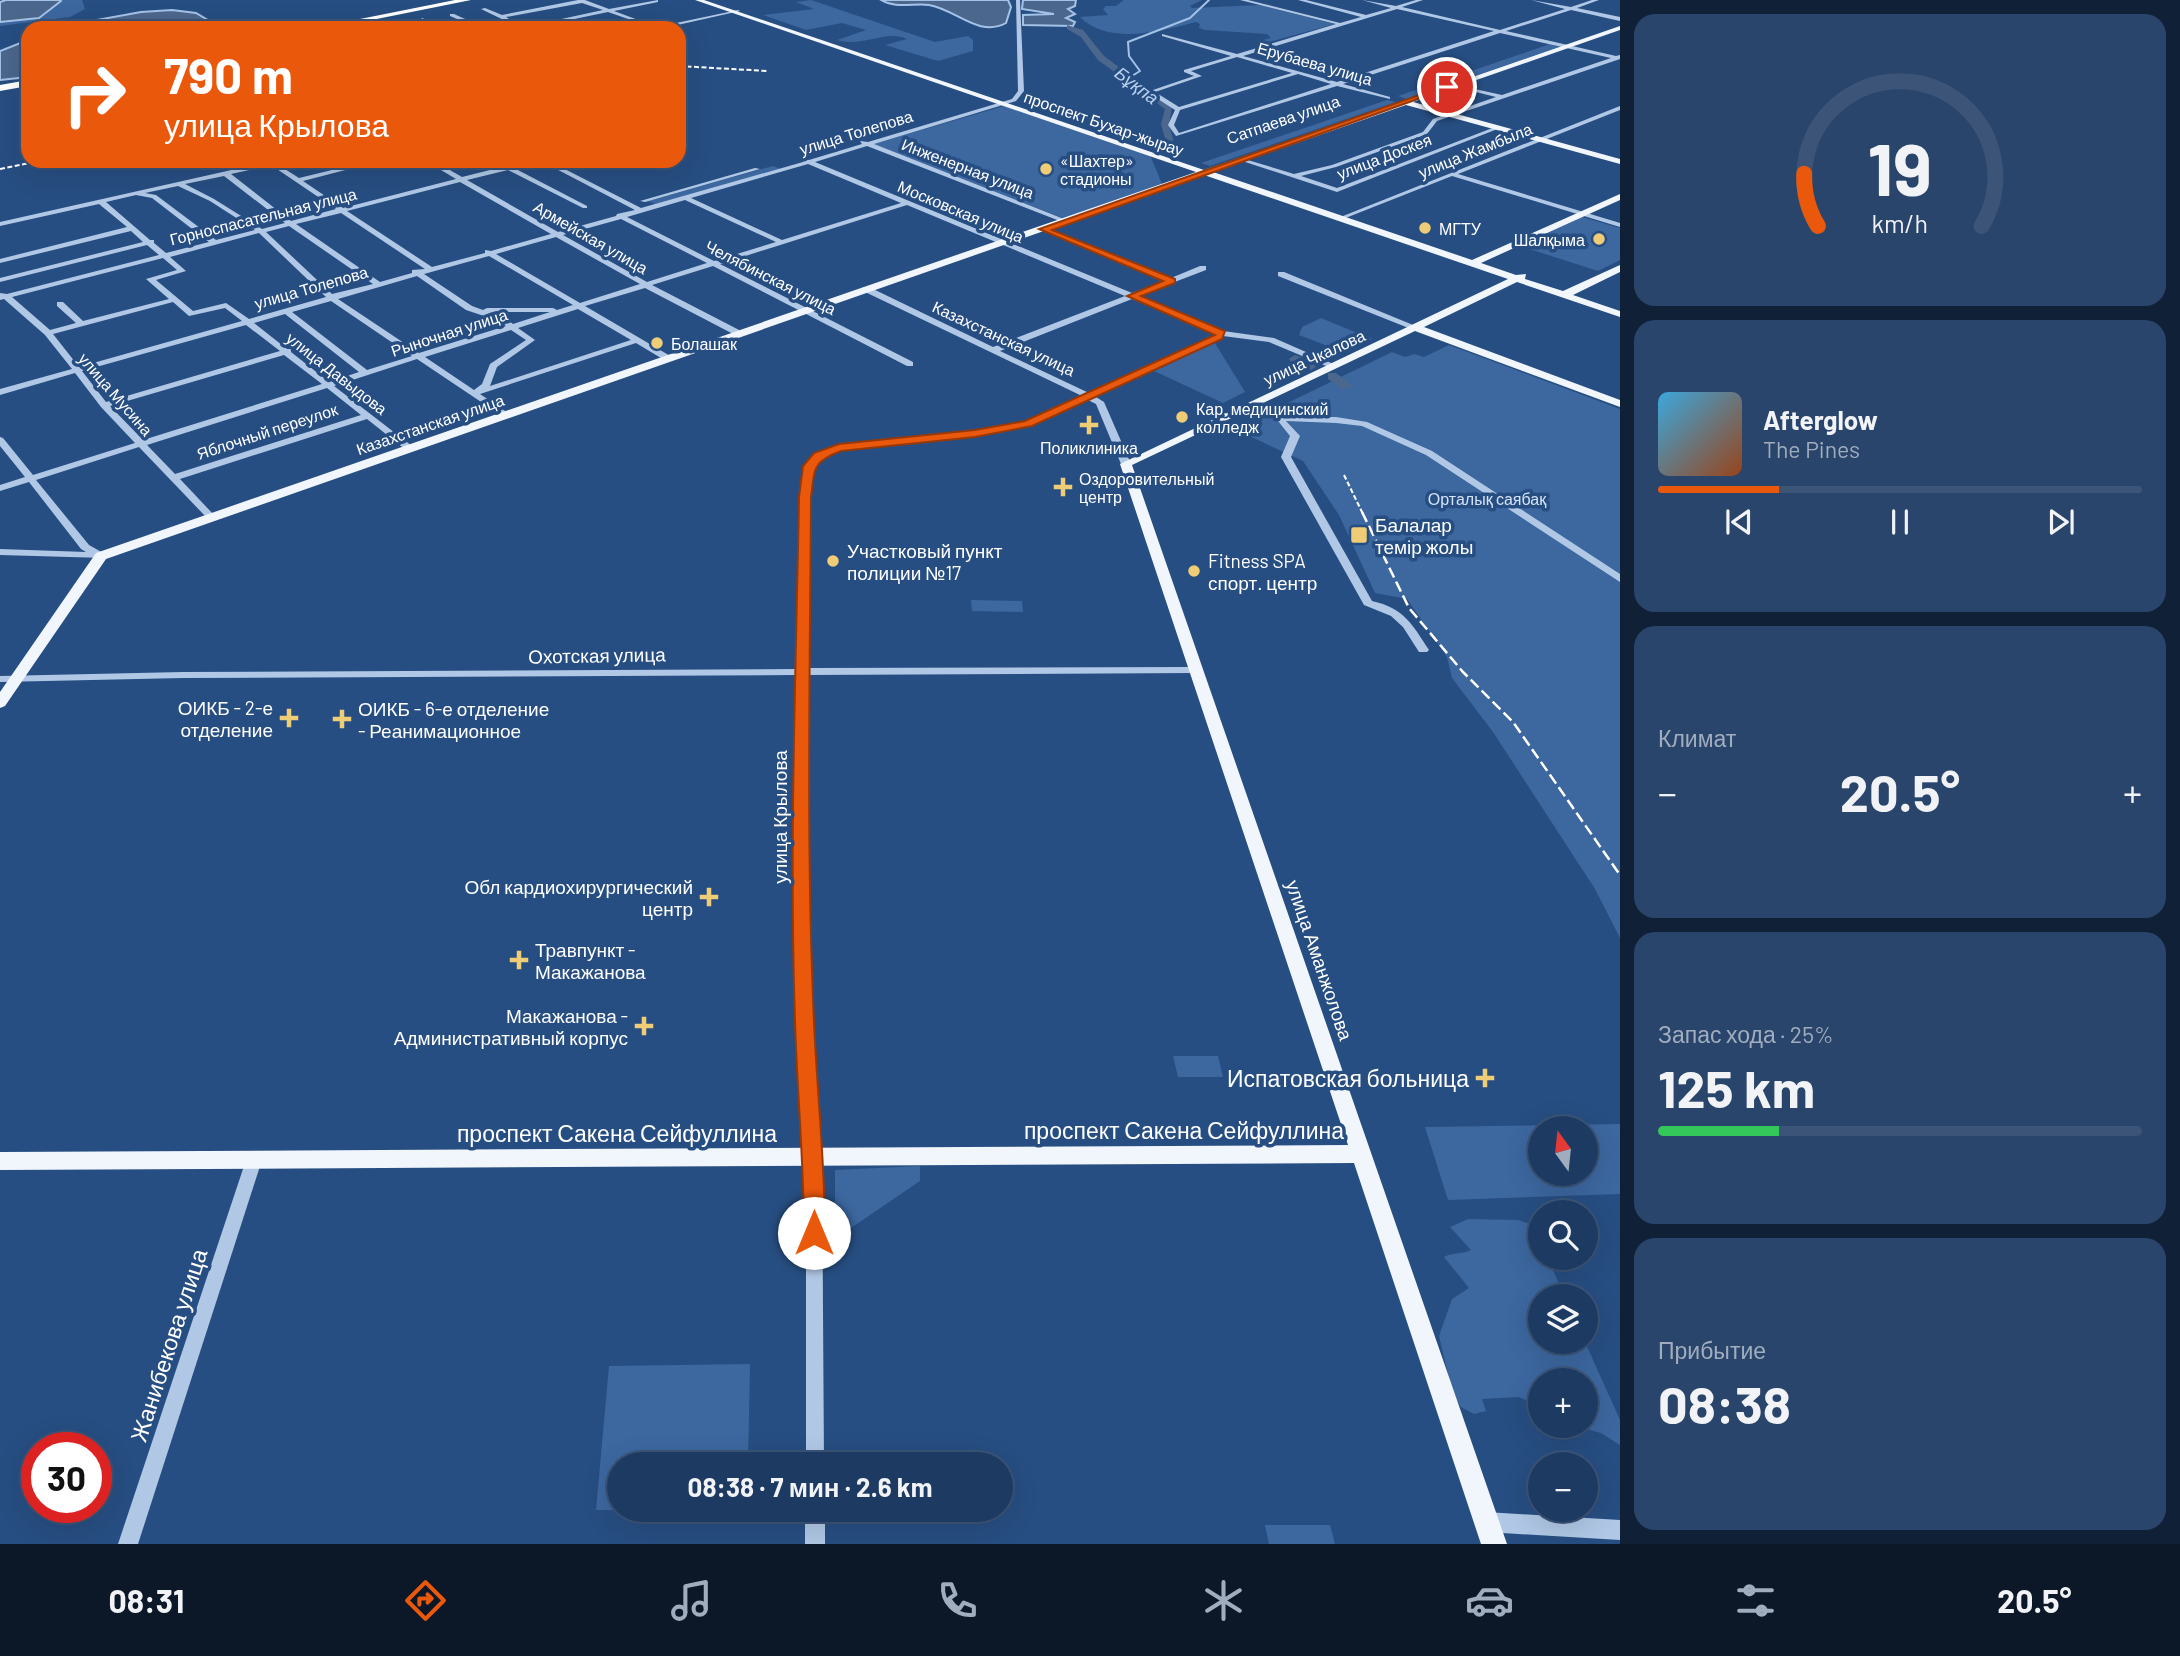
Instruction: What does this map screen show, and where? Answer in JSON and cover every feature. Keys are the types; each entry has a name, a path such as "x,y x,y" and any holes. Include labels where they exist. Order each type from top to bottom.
{"highway":[{"path":"356,21 467,0"},
{"path":"0,88 21,84"}],"main road":[{"name":"проспект Бухар-жырау","path":"698,0 736,11"},
{"name":"проспект Бухар-жырау","path":"706,0 1195,165 1620,314"},
{"path":"1422,86 1620,19"},
{"name":"Сатпаева улица","path":"1209,172 1401,98 1454,85 1620,28"},
{"name":"Сатпаева улица","path":"1366,105 1388,98"},
{"name":"Ерубаева улица","path":"1388,98 1401,98 1450,115 1620,162"},
{"path":"1180,182 1191,174 1195,165"},
{"name":"Казахстанская улица","path":"101,556 210,516 1209,172"},
{"path":"1476,262 1620,197"},
{"path":"1568,294 1620,268"},
{"name":"улица Чкалова","path":"1126,464 1520,277"},
{"name":"проспект Бухар-жырау","path":"1568,294 1620,308"},
{"path":"1414,327 1620,404"},
{"name":"улица Аманжолова","path":"1126,464 1490,1533"},
{"path":"0,703 101,556"},
{"name":"проспект Сакена Сейфуллина","path":"0,1161 1360,1154"}],"street":[{"path":"501,17 582,0 636,21"},
{"path":"1006,101 1021,92 1018,0"},
{"path":"1242,0 1338,23"},
{"path":"1300,0 1365,16"},
{"path":"1364,0 1619,58"},
{"path":"1297,73 1178,109 1150,92 1199,76 1186,71 1421,0"},
{"path":"1534,0 1620,19"},
{"path":"1178,109 1171,125 1178,135 1597,0"},
{"path":"560,21 656,1"},
{"path":"482,9 510,21"},
{"path":"686,22 736,11"},
{"path":"452,15 466,21"},
{"name":"Ерубаева улица","path":"1164,35 1388,98"},
{"path":"1294,176 1334,166 1425,133 1435,120 1619,58"},
{"path":"1454,85 1502,97"},
{"name":"улица Толепова","path":"633,209 642,201 1006,101"},
{"name":"улица Жамбыла","path":"1343,217 1620,108"},
{"path":"1605,114 1620,118"},
{"name":"улица Доскея","path":"1239,159 1337,190 1497,128"},
{"name":"улица Толепова","path":"0,392 633,209 685,198 807,162 862,142"},
{"name":"Инженерная улица","path":"862,142 1067,222"},
{"name":"Московская улица","path":"798,158 1221,333 1271,340 1334,366"},
{"path":"0,224 130,194 155,192 177,183 248,168"},
{"path":"284,168 429,269"},
{"path":"300,180 349,168"},
{"name":"Армейская улица","path":"442,168 648,286 740,334"},
{"name":"Горноспасательная улица","path":"2,295 262,232 504,168"},
{"path":"510,168 584,207"},
{"path":"557,168 633,209"},
{"path":"575,168 653,206"},
{"path":"225,173 290,224 377,283"},
{"path":"1451,174 1620,225"},
{"path":"177,183 212,200 262,232 330,296 505,415"},
{"path":"155,192 214,242"},
{"path":"685,198 782,242"},
{"path":"100,201 166,255"},
{"name":"Рыночная улица","path":"0,488 906,203"},
{"name":"Челябинская улица","path":"619,215 911,365"},
{"path":"0,261 133,228"},
{"path":"1044,229 1172,281"},
{"name":"Горноспасательная улица","path":"0,281 150,243"},
{"path":"488,252 669,359"},
{"name":"улица Давыдова","path":"166,255 183,271 150,279 174,300 192,314 226,305 409,448"},
{"path":"994,350 1203,268"},
{"path":"415,272 469,308 499,318 531,340 493,366 486,385 476,393"},
{"path":"1281,274 1414,327"},
{"name":"Казахстанская улица","path":"866,289 1092,397"},
{"name":"улица Мусина","path":"2,295 48,333 104,405 210,516"},
{"path":"48,333 174,300"},
{"path":"60,304 81,324"},
{"path":"469,308 570,310"},
{"path":"285,310 367,374"},
{"path":"1092,397 1213,340 1221,333"},
{"path":"476,393 638,340"},
{"path":"104,405 288,351"},
{"name":"улица Аманжолова","path":"1092,397 1104,406 1126,464"},
{"name":"улица Крылова","path":"815,1452 814,1156 804,1023 802,671 805,497 809,466 815,458 839,448 1014,427 1092,397"},
{"path":"1251,405 1278,416 1364,424 1429,453 1620,579"},
{"name":"Яблочный переулок","path":"175,477 368,416"},
{"path":"1278,416 1295,436 1286,457 1368,603 1391,608 1399,614 1423,650"},
{"path":"0,440 85,547 101,556"},
{"name":"Казахстанская улица","path":"0,552 101,556"},
{"name":"Охотская улица","path":"0,680 802,671 1194,670"},
{"name":"Жанибекова улица","path":"128,1544 254,1160"},
{"path":"815,1522 815,1544"},
{"path":"1490,1533 1620,1530"}],"green space":[{"path":"60,0 82,0 85,9 70,17 21,21 21,23 0,26 0,22 45,15"},
{"path":"811,0 935,42 968,36 973,40 973,51 938,61 885,45 907,39 899,36 847,42 837,40 866,30 842,23 806,30 763,15 814,9 796,2"},
{"path":"1124,0 1202,0 1190,6 1192,8 1260,5 1335,24 1265,43 1259,41 1271,38 1267,34 1205,30 1199,28 1200,24 1196,22 1152,32 1120,34 1092,26 1080,17 1108,15 1103,9 1106,6 1116,6"},
{"path":"1550,44 1559,47 1407,99 1398,96"},
{"path":"1387,100 1396,102 1210,166 1201,163"},
{"name":"«Шахтер» стадионы","path":"1004,106 1150,155 1162,184 1068,220 873,144"},
{"path":"773,166 781,169 655,204 648,201"},
{"path":"1582,217 1620,228 1620,260 1598,271 1520,246"},
{"path":"1321,318 1372,339 1328,361 1319,357 1330,351 1325,345 1299,335 1302,327"},
{"path":"1215,343 1245,392 1223,403 1154,371"},
{"name":"Орталық саябақ","path":"1449,345 1620,409 1620,938 1595,889 1493,732 1452,678 1447,657 1407,599 1375,593 1339,515 1303,461 1234,429 1392,352 1405,357 1414,354 1424,357"},
{"path":"971,600 1022,601 1023,612 972,611"},
{"path":"1173,1056 1218,1056 1223,1077 1178,1077"},
{"path":"1598,1124 1620,1124 1620,1194 1448,1200 1425,1127 1528,1125 1528,1186 1598,1186"},
{"path":"920,1166 920,1181 845,1232 835,1225 835,1170"},
{"path":"1468,1219 1518,1220 1528,1223 1528,1270 1553,1270 1559,1284 1528,1284 1528,1354 1590,1354 1597,1368 1528,1368 1528,1401 1519,1397 1482,1399 1486,1411 1474,1414 1461,1407 1453,1395 1439,1336 1452,1299 1469,1288 1444,1257 1471,1250 1450,1227"},
{"path":"750,1364 748,1452 607,1452 607,1510 596,1510 609,1366"},
{"path":"1598,1371 1620,1420 1620,1445 1598,1432"},
{"path":"1265,1525 1330,1525 1335,1544 1269,1544"}],"shaded area":[{"path":"881,0 1008,0 1011,7 1006,23 986,27 929,5 898,5"},
{"path":"1023,0 1076,0 1075,6 1068,9 1075,14 1066,18 1075,22 1073,26 1023,25 1023,15 1054,14 1022,9"},
{"path":"61,1 39,18 0,22 0,2"},
{"path":"172,10 196,13 209,21 92,21 141,12"},
{"path":"21,43 21,78 0,80 0,51"}],"waterway":[{"path":"1127,79 1140,71 1129,56 1128,42 1190,18 1209,0"},
{"name":"Бұқпа","path":"1070,27 1080,32 1101,58 1169,109 1165,124 1175,156"},
{"path":"1295,359 1311,366"},
{"path":"1332,376 1347,386"}],"railway":[{"path":"686,66 767,71"},
{"path":"0,169 21,165"},
{"path":"1344,475 1363,514"},
{"path":"1362,512 1409,608 1463,672 1513,722 1620,875"}],"place":[{"name":"«Шахтер» стадионы","path":"1046,169"},
{"name":"МГТУ","path":"1425,228"},
{"name":"Шалқыма","path":"1599,239"},
{"name":"Болашак","path":"657,343"},
{"name":"Кар. медицинский колледж","path":"1182,417"},
{"name":"Поликлиника","path":"1089,425"},
{"name":"Оздоровительный центр","path":"1063,487"},
{"name":"Балалар темір жолы","path":"1359,535"},
{"name":"Участковый пункт полиции №17","path":"833,561"},
{"name":"Fitness SPA спорт. центр","path":"1194,571"},
{"name":"ОИКБ - 2-е отделение","path":"289,718"},
{"name":"ОИКБ - 6-е отделение - Реанимационное","path":"342,719"},
{"name":"Обл кардиохирургический центр","path":"709,897"},
{"name":"Травпункт - Макажанова","path":"519,960"},
{"name":"Макажанова - Административный корпус","path":"644,1026"},
{"name":"Испатовская больница","path":"1485,1078"}],"route":[{"path":"814,1233 814,1156 804,1023 801,804 805,497 809,466 818,456 839,448 975,433 1028,424 1219,337 1221,333 1132,296 1172,281 1044,229 1447,87"}]}
